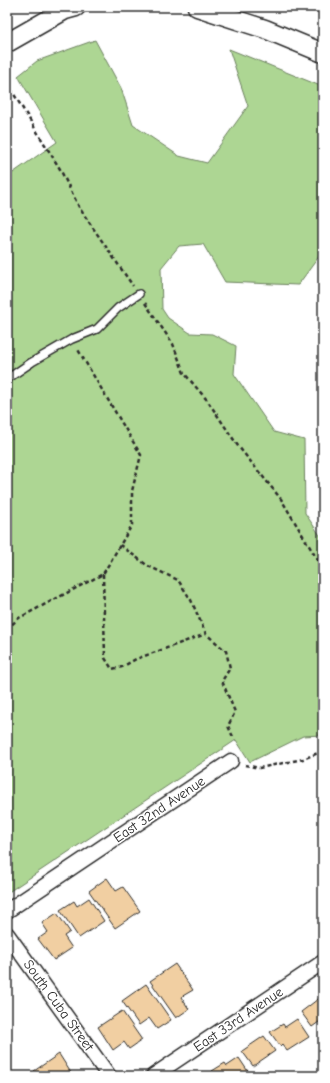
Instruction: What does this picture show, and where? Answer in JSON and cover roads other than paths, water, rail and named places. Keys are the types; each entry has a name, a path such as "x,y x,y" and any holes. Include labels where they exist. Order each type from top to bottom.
{"street":[{"path":"7,43 65,10 76,7"},
{"path":"197,7 265,29 323,54"},
{"name":"East 32nd Avenue","path":"7,910 231,761"},
{"name":"South Cuba Street","path":"7,934 109,1076"},
{"name":"East 33rd Avenue","path":"153,1076 323,962"}],"lane":[{"path":"7,379 32,362 72,339 97,329 118,308 139,294"}]}
